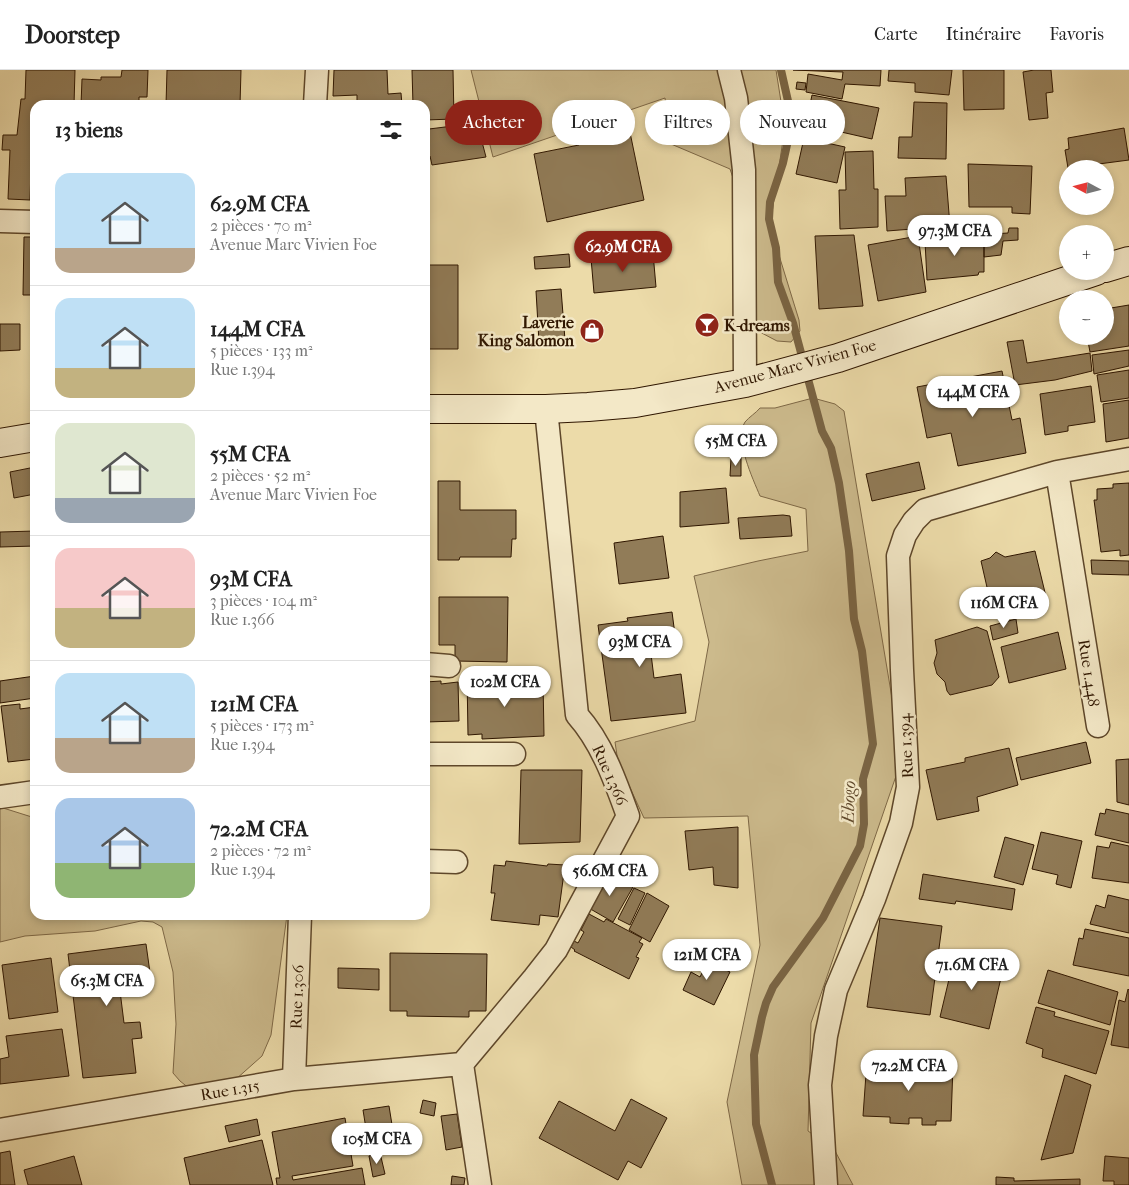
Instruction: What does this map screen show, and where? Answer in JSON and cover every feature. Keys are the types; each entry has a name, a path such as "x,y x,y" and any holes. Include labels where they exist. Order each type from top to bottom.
{"main road":[{"path":"1114,265 1129,261"},
{"name":"Avenue Marc Vivien Foe","path":"430,409 546,409 635,402 745,383 838,358 1069,280"},
{"path":"0,443 30,438"}],"street":[{"path":"315,100 317,70"},
{"path":"729,70 736,98 744,170 745,383"},
{"path":"0,221 30,222"},
{"name":"Rue 1.366","path":"462,1064 556,950 628,816 614,776 588,727 577,714 546,409"},
{"name":"Rue 1.394","path":"826,1185 820,1085 826,1036 836,990 874,899 901,823 908,787 898,556 905,535 914,521 925,510 1057,472 1129,460"},
{"name":"Rue 1.448","path":"1057,472 1098,726"},
{"path":"430,664 449,666"},
{"path":"430,754 514,754"},
{"path":"0,797 30,793"},
{"path":"430,861 456,862"},
{"name":"Rue 1.306","path":"294,1079 300,920"},
{"path":"462,1064 480,1185"},
{"name":"Rue 1.315","path":"0,1130 294,1079 462,1064"}],"shaded area":[{"path":"471,70 776,70 781,100 740,100 740,145 782,145 770,226 799,320 800,331 791,342 777,341 756,330 748,223 730,169 673,145 730,145 730,100 665,100 665,98 645,100 645,105 635,108 635,100 552,100 552,137 542,140 542,100 479,100"},
{"path":"490,145 528,145 493,157"},
{"path":"813,398 835,404 844,411 897,728 896,776 811,1023 808,1131 834,1149 853,1185 742,1185 727,1102 760,945 748,816 644,818 618,762 615,742 695,721 709,642 694,576 808,551 806,509 760,496 749,470 743,448 742,429 745,422 760,408 775,408"},
{"path":"0,807 30,816 30,920 286,920 271,1035 262,1056 235,1080 190,1089 173,1073 176,1024 173,972 162,927 153,922 141,921 95,931 25,936 0,942"}],"building":[{"path":"26,70 75,70 74,100 30,100 30,200 8,199 10,150 2,150 3,135 17,135 21,99 25,99"},
{"path":"122,70 148,70 147,97 139,97 139,100 81,100 82,79 101,80 101,77 121,77"},
{"path":"167,70 241,70 240,100 166,100"},
{"path":"334,70 387,70 388,94 401,93 402,100 357,100 357,95 333,96"},
{"path":"412,70 453,70 454,100 445,100 445,119 430,120 430,100 413,100"},
{"path":"793,70 881,70 880,86 845,84 842,99 806,92 808,74 842,80 843,72"},
{"path":"889,70 952,70 949,95 915,92 915,83 888,81"},
{"path":"963,70 1004,70 1004,109 964,110"},
{"path":"1051,70 1053,92 1046,93 1048,118 1029,120 1023,72"},
{"path":"797,82 806,83 805,90 796,89"},
{"path":"812,95 838,100 811,100"},
{"path":"845,101 879,108 872,139 845,133"},
{"path":"914,102 947,103 946,159 898,158 899,137 912,137"},
{"path":"445,127 445,145 483,145 486,157 432,165 430,129"},
{"path":"1124,128 1129,160 1114,162 1114,160 1067,160 1065,150 1069,149 1068,138"},
{"path":"579,145 633,145 644,200 547,222 534,154"},
{"path":"802,145 836,145 845,147 837,183 796,174"},
{"path":"873,151 874,189 878,189 878,227 840,229 839,190 846,190 845,152"},
{"path":"968,164 1032,166 1030,214 1012,213 1012,207 969,207"},
{"path":"946,176 950,226 887,231 885,196 906,196 905,178"},
{"path":"1009,228 1018,228 1018,240 1003,241 1001,255 984,257 984,240 977,239 978,235 1008,233"},
{"path":"854,235 863,306 819,309 815,236"},
{"path":"978,235 977,239 984,240 984,272 979,272 978,275 927,280 925,241 951,239 951,236"},
{"path":"918,236 926,292 878,301 868,245"},
{"path":"24,237 30,237 30,295 23,295"},
{"path":"653,253 656,287 594,293 591,258"},
{"path":"569,254 570,267 535,269 534,257"},
{"path":"430,265 458,265 458,349 430,349"},
{"path":"561,289 565,340 539,342 536,291"},
{"path":"1129,305 1129,346 1090,352 1089,345 1114,345 1114,308"},
{"path":"0,324 20,324 20,350 0,351"},
{"path":"1023,340 1027,363 1090,353 1092,371 1055,380 1015,385 1007,342"},
{"path":"1129,350 1129,366 1094,374 1092,355"},
{"path":"1129,370 1129,398 1101,402 1097,375"},
{"path":"1002,371 1012,420 1020,418 1026,453 958,466 951,433 927,438 917,387"},
{"path":"1091,386 1095,422 1068,426 1068,431 1045,435 1040,394"},
{"path":"1129,400 1129,438 1106,442 1103,404"},
{"path":"741,457 741,476 730,476 731,458"},
{"path":"919,462 925,489 872,501 866,474"},
{"path":"30,468 30,495 14,498 10,472"},
{"path":"438,481 460,481 460,510 516,510 516,539 512,539 511,557 460,557 459,560 438,560"},
{"path":"1129,483 1129,555 1120,556 1120,550 1101,552 1094,500 1097,500 1097,489 1113,488 1113,484"},
{"path":"726,488 729,523 680,527 680,492"},
{"path":"790,516 792,536 740,539 738,518"},
{"path":"30,531 30,546 0,547 0,532"},
{"path":"663,536 669,578 619,584 614,543"},
{"path":"1035,551 1048,605 994,618 981,561 990,558 996,552 1005,557"},
{"path":"1091,560 1129,561 1129,575 1092,574"},
{"path":"439,597 508,597 507,662 455,661 455,645 439,645"},
{"path":"672,612 677,650 651,654 654,678 681,674 686,713 611,721 598,625 628,621 627,618"},
{"path":"1016,619 1018,633 993,640 990,626"},
{"path":"977,627 987,631 999,677 992,685 950,695 945,682 937,674 934,663 937,653 935,640"},
{"path":"1058,632 1066,669 1009,683 1001,647"},
{"path":"467,675 498,676 498,681 543,681 544,736 482,739 482,734 468,735"},
{"path":"30,677 30,699 0,703 0,681"},
{"path":"441,681 441,684 458,682 459,721 430,722 430,682"},
{"path":"20,704 20,709 30,708 30,760 8,762 1,706"},
{"path":"1086,742 1091,763 1021,780 1016,758"},
{"path":"1009,748 1018,785 977,797 979,811 937,820 926,770 965,762 965,758"},
{"path":"1129,759 1129,805 1117,802 1116,760"},
{"path":"521,770 582,770 580,842 519,844"},
{"path":"1106,809 1129,814 1129,843 1095,835 1100,813 1105,814"},
{"path":"738,827 738,888 714,885 713,867 689,870 685,831"},
{"path":"1041,832 1082,841 1071,888 1056,884 1058,875 1032,869"},
{"path":"1005,837 1034,845 1023,885 994,877"},
{"path":"1111,842 1129,846 1129,883 1092,878 1097,846 1109,848"},
{"path":"506,861 547,866 548,864 565,865 558,917 540,915 539,925 491,920 495,893 491,893 494,865 505,866"},
{"path":"607,873 633,887 613,922 587,907"},
{"path":"923,874 1015,889 1012,910 956,901 955,904 919,899"},
{"path":"634,888 645,893 630,925 618,919"},
{"path":"647,893 669,906 650,942 629,930"},
{"path":"1108,895 1129,900 1129,933 1090,924 1096,905 1105,908"},
{"path":"589,914 604,922 606,919 642,938 639,942 643,944 636,957 639,958 629,979 574,951 571,947 574,941 578,943 584,932 581,930"},
{"path":"880,918 942,926 930,1015 867,1007"},
{"path":"1085,929 1129,938 1129,976 1073,965 1079,938 1083,939"},
{"path":"146,944 152,987 120,991 124,1023 140,1022 142,1038 132,1039 136,1073 83,1078 68,954"},
{"path":"390,953 487,954 486,1011 469,1011 469,1017 407,1016 407,1011 390,1011"},
{"path":"955,954 1004,965 989,1029 940,1017"},
{"path":"698,956 730,972 714,1005 683,990 691,972 700,977 704,969 695,964"},
{"path":"51,958 58,1012 9,1019 2,965"},
{"path":"338,968 379,969 379,990 338,988"},
{"path":"1048,970 1118,992 1110,1025 1038,1003"},
{"path":"1128,989 1129,1048 1111,1045 1119,1000 1125,1002"},
{"path":"1036,1007 1055,1012 1054,1016 1109,1031 1096,1074 1042,1057 1043,1049 1026,1043"},
{"path":"62,1029 69,1076 0,1084 0,1059 9,1057 6,1036"},
{"path":"867,1060 953,1065 951,1121 936,1121 936,1125 922,1125 922,1118 909,1118 909,1124 890,1123 890,1117 863,1116"},
{"path":"1065,1075 1091,1085 1073,1153 1041,1160"},
{"path":"631,1099 667,1118 641,1168 628,1161 618,1180 539,1138 559,1101 615,1131"},
{"path":"423,1100 436,1103 434,1116 420,1113"},
{"path":"389,1106 393,1131 367,1135 363,1110"},
{"path":"457,1114 462,1147 446,1150 441,1116"},
{"path":"345,1118 353,1166 292,1176 293,1180 362,1168 365,1185 277,1185 276,1178 280,1178 272,1132"},
{"path":"257,1119 260,1135 229,1142 225,1126"},
{"path":"262,1140 273,1185 190,1185 184,1158"},
{"path":"10,1151 15,1185 0,1185 0,1153"},
{"path":"380,1153 385,1174 373,1177 369,1156"},
{"path":"74,1156 82,1185 28,1185 24,1170"},
{"path":"1105,1156 1129,1158 1129,1185 1114,1185 1114,1181 1103,1181"},
{"path":"452,1176 465,1178 464,1185 451,1185"},
{"path":"996,1177 1014,1178 1014,1181 1080,1179 1080,1185 996,1185"}],"waterway":[{"name":"Ebogo","path":"772,1185 756,1124 754,1055 762,1017 773,987 823,918 860,846 864,824 863,779 873,744 862,651 854,619 849,551 839,483 831,448 822,431 793,323 778,282 776,248 769,219 770,202 783,163 789,136 788,101 781,70"}],"place":[{"name":"K-dreams","path":"707,325"},
{"name":"Laverie King Salomon","path":"592,331"}]}
